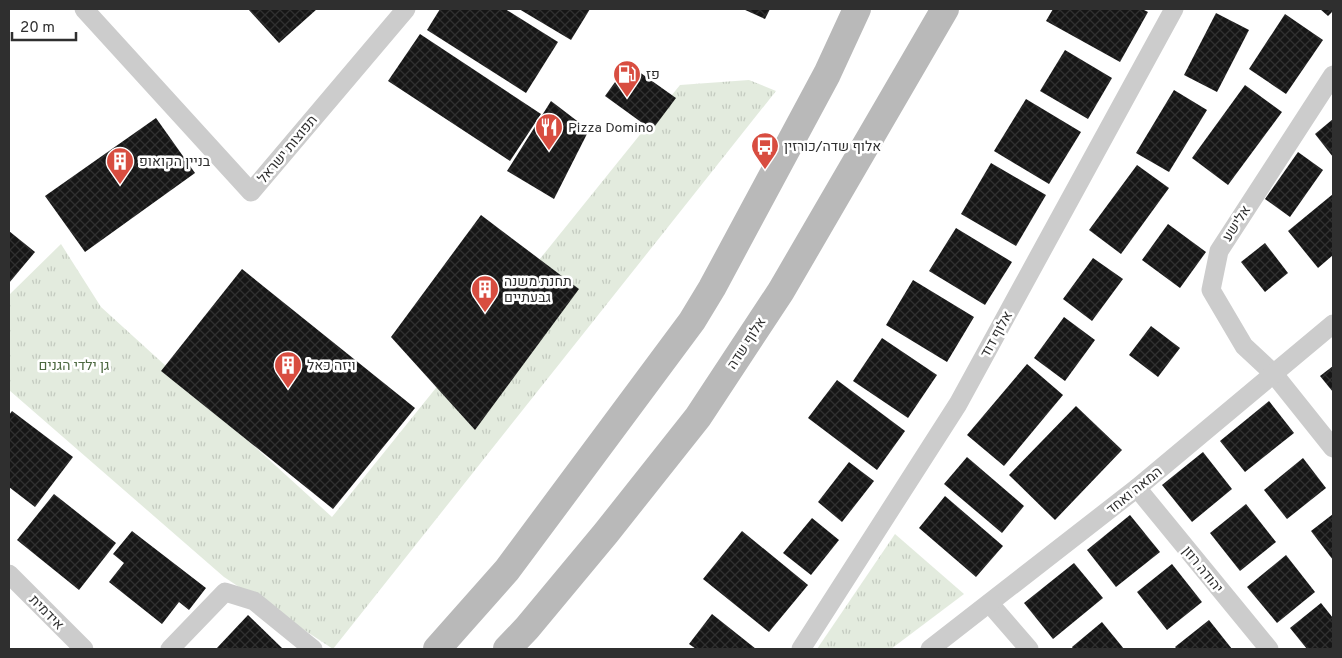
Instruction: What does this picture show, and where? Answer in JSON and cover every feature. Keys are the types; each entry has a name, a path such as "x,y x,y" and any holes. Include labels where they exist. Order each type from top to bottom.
{"main road":[{"path":"437,649 507,570 692,321 827,74 857,9"},
{"name":"אלוף שדה","path":"506,649 527,628 606,534 698,417 781,291 945,9"}],"street":[{"name":"תפוצות ישראל","path":"84,9 251,192 406,9"},
{"name":"אלוף דוד","path":"801,649 958,404 1174,9"},
{"name":"אלישע","path":"1333,75 1219,250 1211,290 1244,346 1273,373 1333,448"},
{"name":"המאה ואחד","path":"930,649 1137,488 1333,324"},
{"name":"יהודה רוזן","path":"1137,488 1270,649"},
{"name":"אידמית","path":"9,574 84,649"},
{"path":"170,649 224,592 254,600 313,649"},
{"path":"990,604 1029,649"}],"green space":[{"name":"גן ילדי הגנים","path":"749,80 776,91 333,649 224,577 9,390 9,295 61,244 101,307 332,517 680,85"},
{"path":"895,534 964,594 891,649 817,649"}],"building":[{"path":"248,9 317,9 279,43"},
{"path":"440,9 505,9 558,42 526,93 427,30"},
{"path":"519,9 590,9 571,40"},
{"path":"743,9 770,9 765,19"},
{"path":"1053,9 1142,9 1148,12 1120,62 1046,21"},
{"path":"1320,9 1333,9 1333,11 1328,16"},
{"path":"1216,13 1249,30 1217,92 1184,75"},
{"path":"1285,14 1323,40 1286,94 1249,69"},
{"path":"420,34 541,114 510,161 388,81"},
{"path":"1065,50 1112,78 1088,119 1040,91"},
{"path":"628,64 676,98 652,130 605,96"},
{"path":"1245,85 1282,112 1228,185 1192,158"},
{"path":"1174,90 1207,110 1169,172 1136,153"},
{"path":"1026,99 1081,132 1049,184 994,151"},
{"name":"Pizza Domino","path":"551,101 589,130 554,199 507,171"},
{"name":"בניין הקואופ","path":"156,118 195,173 85,252 45,196"},
{"path":"1333,119 1333,157 1315,134"},
{"path":"1298,152 1323,170 1290,217 1265,199"},
{"path":"991,163 1046,195 1016,246 961,214"},
{"path":"1137,165 1169,188 1121,254 1089,230"},
{"path":"1333,194 1333,255 1318,268 1288,231"},
{"name":"תחנת משנה גבעתיים","path":"481,215 579,289 475,430 391,337"},
{"path":"1168,224 1206,252 1180,288 1142,260"},
{"path":"956,228 1012,262 985,305 929,271"},
{"path":"9,231 35,252 9,283"},
{"path":"1265,243 1288,273 1265,292 1241,262"},
{"path":"1093,258 1123,279 1092,321 1063,299"},
{"name":"ויזה כאל","path":"242,269 415,408 333,509 161,371"},
{"path":"913,280 974,317 947,362 886,325"},
{"path":"1064,317 1095,340 1065,381 1034,358"},
{"path":"1151,326 1180,348 1158,377 1129,355"},
{"path":"882,338 937,375 908,418 853,381"},
{"path":"1027,364 1063,395 1004,466 967,435"},
{"path":"1333,366 1333,392 1320,376"},
{"path":"837,380 905,431 877,470 808,418"},
{"path":"1269,401 1294,433 1245,472 1220,441"},
{"path":"1076,406 1122,450 1055,520 1009,475"},
{"path":"12,411 73,457 35,507 9,487 9,415"},
{"path":"1203,452 1232,489 1192,522 1162,485"},
{"path":"967,457 1024,506 1002,533 944,484"},
{"path":"1303,458 1326,488 1287,519 1264,490"},
{"path":"849,462 874,481 842,522 818,502"},
{"path":"54,494 116,543 79,590 17,540"},
{"path":"945,496 1003,546 976,577 919,528"},
{"path":"1246,504 1276,542 1240,571 1210,533"},
{"path":"1333,514 1333,560 1311,531"},
{"path":"1130,515 1160,552 1116,587 1087,550"},
{"path":"812,518 839,540 811,575 783,553"},
{"path":"132,531 206,588 189,610 179,602 162,624 109,582 124,563 113,554"},
{"path":"742,531 808,585 769,632 703,579"},
{"path":"1286,555 1315,592 1277,623 1247,587"},
{"path":"1074,563 1103,598 1053,639 1024,603"},
{"path":"1172,564 1202,602 1167,630 1137,592"},
{"path":"1321,603 1333,618 1333,649 1307,649 1290,628"},
{"path":"712,614 756,649 696,649 689,644"},
{"path":"248,615 283,649 216,649"},
{"path":"1209,620 1232,649 1177,649 1175,647"},
{"path":"1102,622 1124,649 1073,649 1072,647"}],"place":[{"name":"פז","path":"627,98"},
{"name":"Pizza Domino","path":"549,151"},
{"name":"אלוף שדה/כורזין","path":"765,170"},
{"name":"בניין הקואופ","path":"120,185"},
{"name":"תחנת משנה גבעתיים","path":"485,313"},
{"name":"ויזה כאל","path":"288,389"}]}
